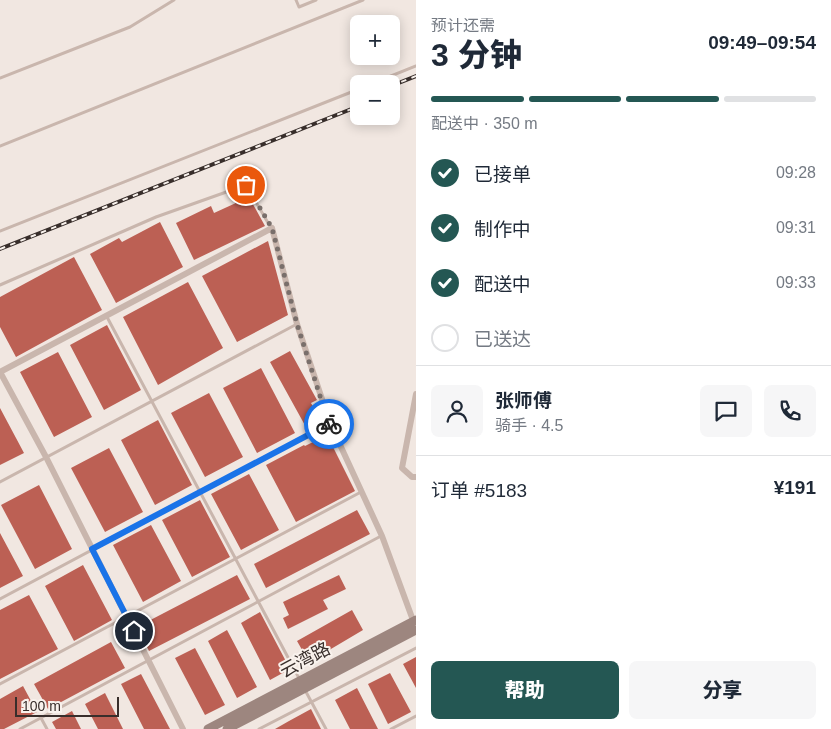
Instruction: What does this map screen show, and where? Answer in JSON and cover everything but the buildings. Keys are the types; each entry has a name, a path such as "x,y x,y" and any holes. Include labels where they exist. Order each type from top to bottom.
{"main road":[{"name":"云湾路","path":"208,729 302,684 415,624"},
{"name":"云湾路","path":"227,729 302,684"}],"street":[{"path":"183,729 46,458 0,372 272,228 297,324 330,423 382,536 415,624"},
{"path":"416,394 402,468 412,477 416,477"}],"lane":[{"path":"0,78 130,27 174,0"},
{"path":"296,0 299,7 316,0"},
{"path":"0,146 363,0"},
{"path":"394,75 416,66"},
{"path":"0,231 350,92"},
{"path":"0,284 156,217 246,185 272,228"},
{"path":"106,316 201,491 235,559 326,729"},
{"path":"0,482 297,324"},
{"path":"0,599 330,423"},
{"path":"0,684 362,492"},
{"path":"20,729 382,536"},
{"path":"259,729 416,648"},
{"path":"391,729 416,716"},
{"path":"42,718 47,729"}],"railway":[{"path":"400,82 416,76"},
{"path":"0,249 350,110"}],"way so far":[{"path":"246,185 272,228 297,324 329,424"}],"route":[{"path":"134,631 92,549 329,424"}]}
